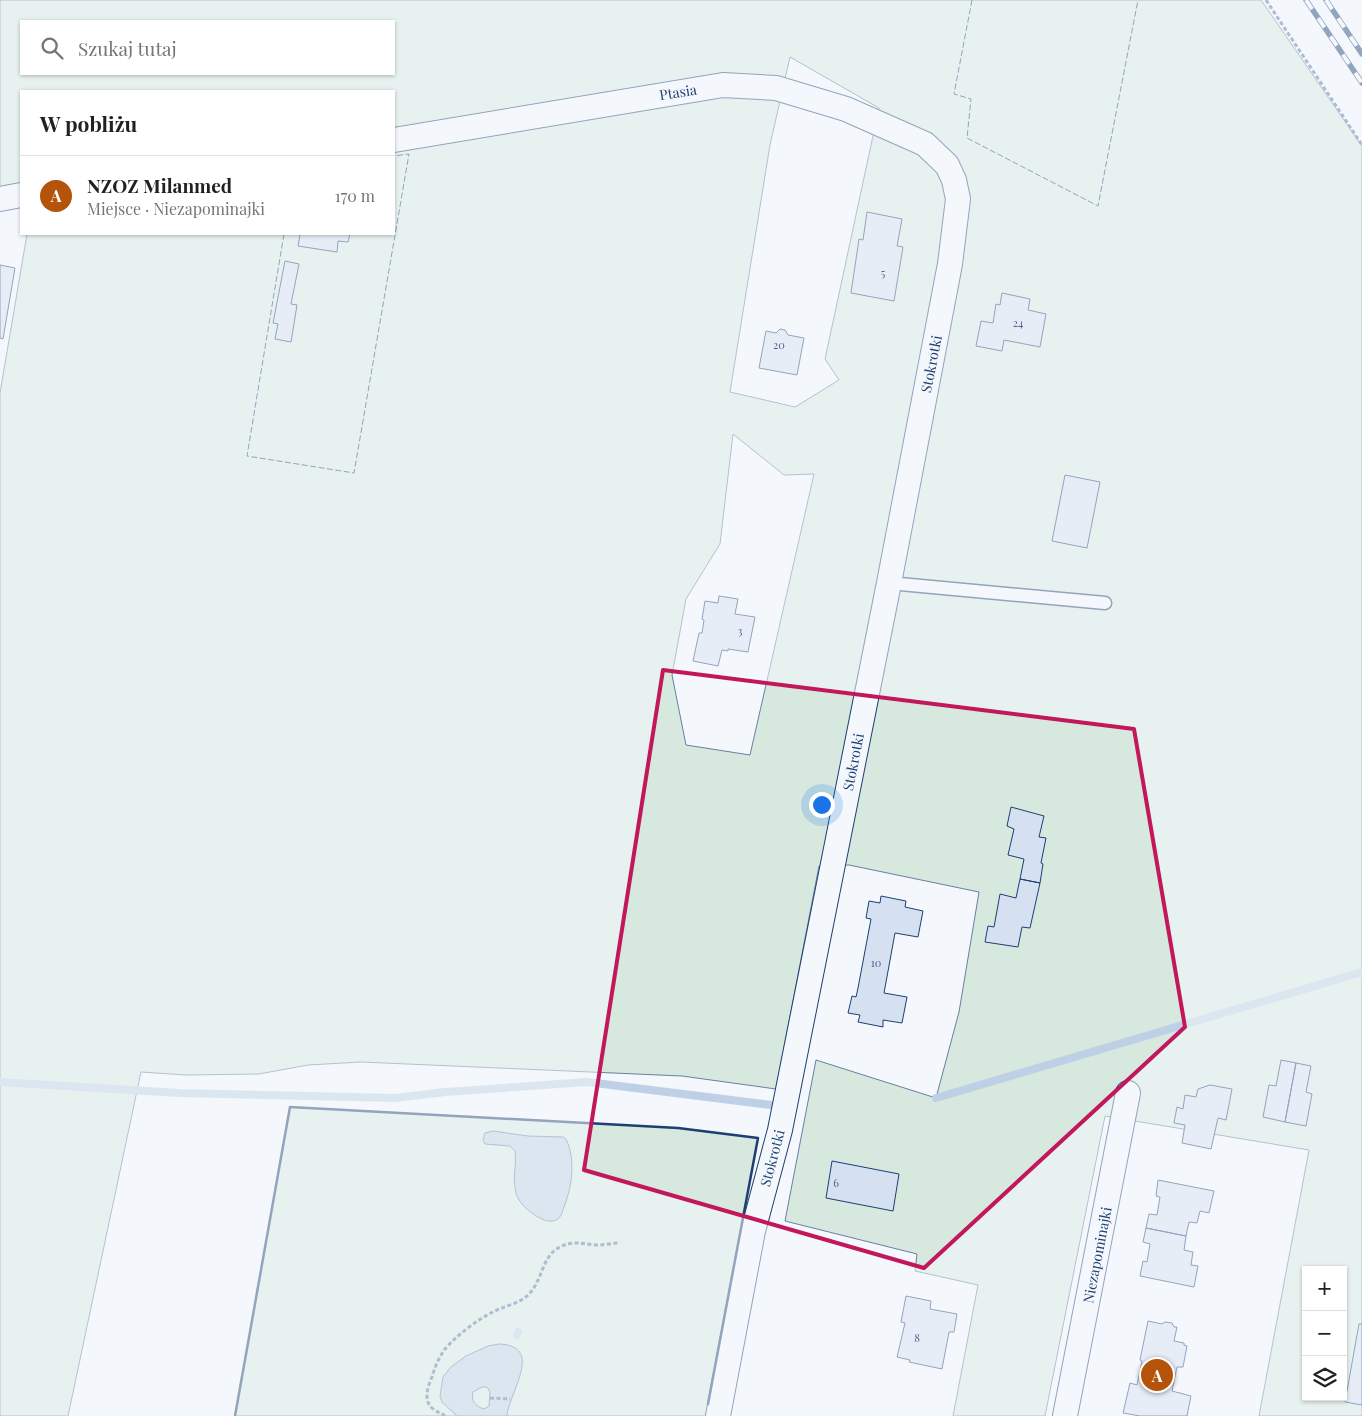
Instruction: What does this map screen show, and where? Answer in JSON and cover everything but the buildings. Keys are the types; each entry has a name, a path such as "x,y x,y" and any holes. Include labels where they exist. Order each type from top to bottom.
{"street":[{"name":"Ptasia","path":"395,140 723,85 776,88 846,109 925,144 947,165"},
{"name":"Stokrotki","path":"718,1416 753,1231 780,1130 889,583 950,264 958,199 954,180 947,165"},
{"path":"0,198 20,196"},
{"name":"Niezapominajki","path":"1065,1416 1128,1093"}],"lane":[{"path":"889,583 1105,603"}],"path":[{"path":"1266,0 1362,145"},
{"path":"445,1416 431,1407 428,1403 427,1393 436,1367 446,1348 467,1330 493,1312 511,1305 528,1295 537,1284 550,1253 556,1248 570,1243 584,1242 602,1245 620,1243"},
{"path":"490,1398 510,1399"}],"highlighted area":[{"path":"663,670 1134,729 1185,1027 924,1268 584,1170"}],"shaded area":[{"path":"0,0 1261,0 1362,146 1362,1416 1259,1416 1309,1150 1105,1116 1045,1416 953,1416 978,1285 915,1271 917,1254 785,1221 816,1060 936,1098 959,1012 979,892 849,865 819,866 776,1089 682,1076 361,1062 308,1065 259,1074 186,1075 141,1072 68,1416 0,1416 0,393 27,235 395,235 395,90 20,90 20,186 0,189","holes":["790,57 879,108 825,359 839,380 795,407 730,392 770,145","733,434 784,475 814,474 750,755 686,745 672,675 686,599 720,544"]},
{"path":"290,1107 678,1128 758,1138 706,1416 235,1416"}],"water":[{"path":"493,1131 528,1136 563,1137 566,1139 571,1156 572,1173 567,1199 558,1219 546,1221 529,1211 521,1203 517,1197 515,1187 515,1151 510,1146 485,1144 483,1140 485,1133"},
{"path":"499,1344 513,1347 520,1353 522,1361 521,1372 507,1416 457,1416 442,1402 440,1396 443,1377 451,1367 466,1356 488,1346","holes":["482,1387 487,1387 490,1392 489,1406 484,1409 474,1403 473,1392"]}],"waterway":[{"path":"936,1098 1362,972"},
{"path":"0,1082 179,1093 395,1098 445,1092 587,1082 771,1105"}],"railway":[{"path":"1306,0 1362,83"},
{"path":"1326,0 1362,54"}],"fence":[{"path":"972,0 954,94 971,99 967,138 1098,206 1138,0"},
{"path":"284,235 247,456 354,473 409,154 395,156"}],"wall":[{"path":"235,1416 290,1107 678,1128 758,1138 708,1404"}],"place":[{"name":"NZOZ Milanmed","path":"1157,1375"}]}
